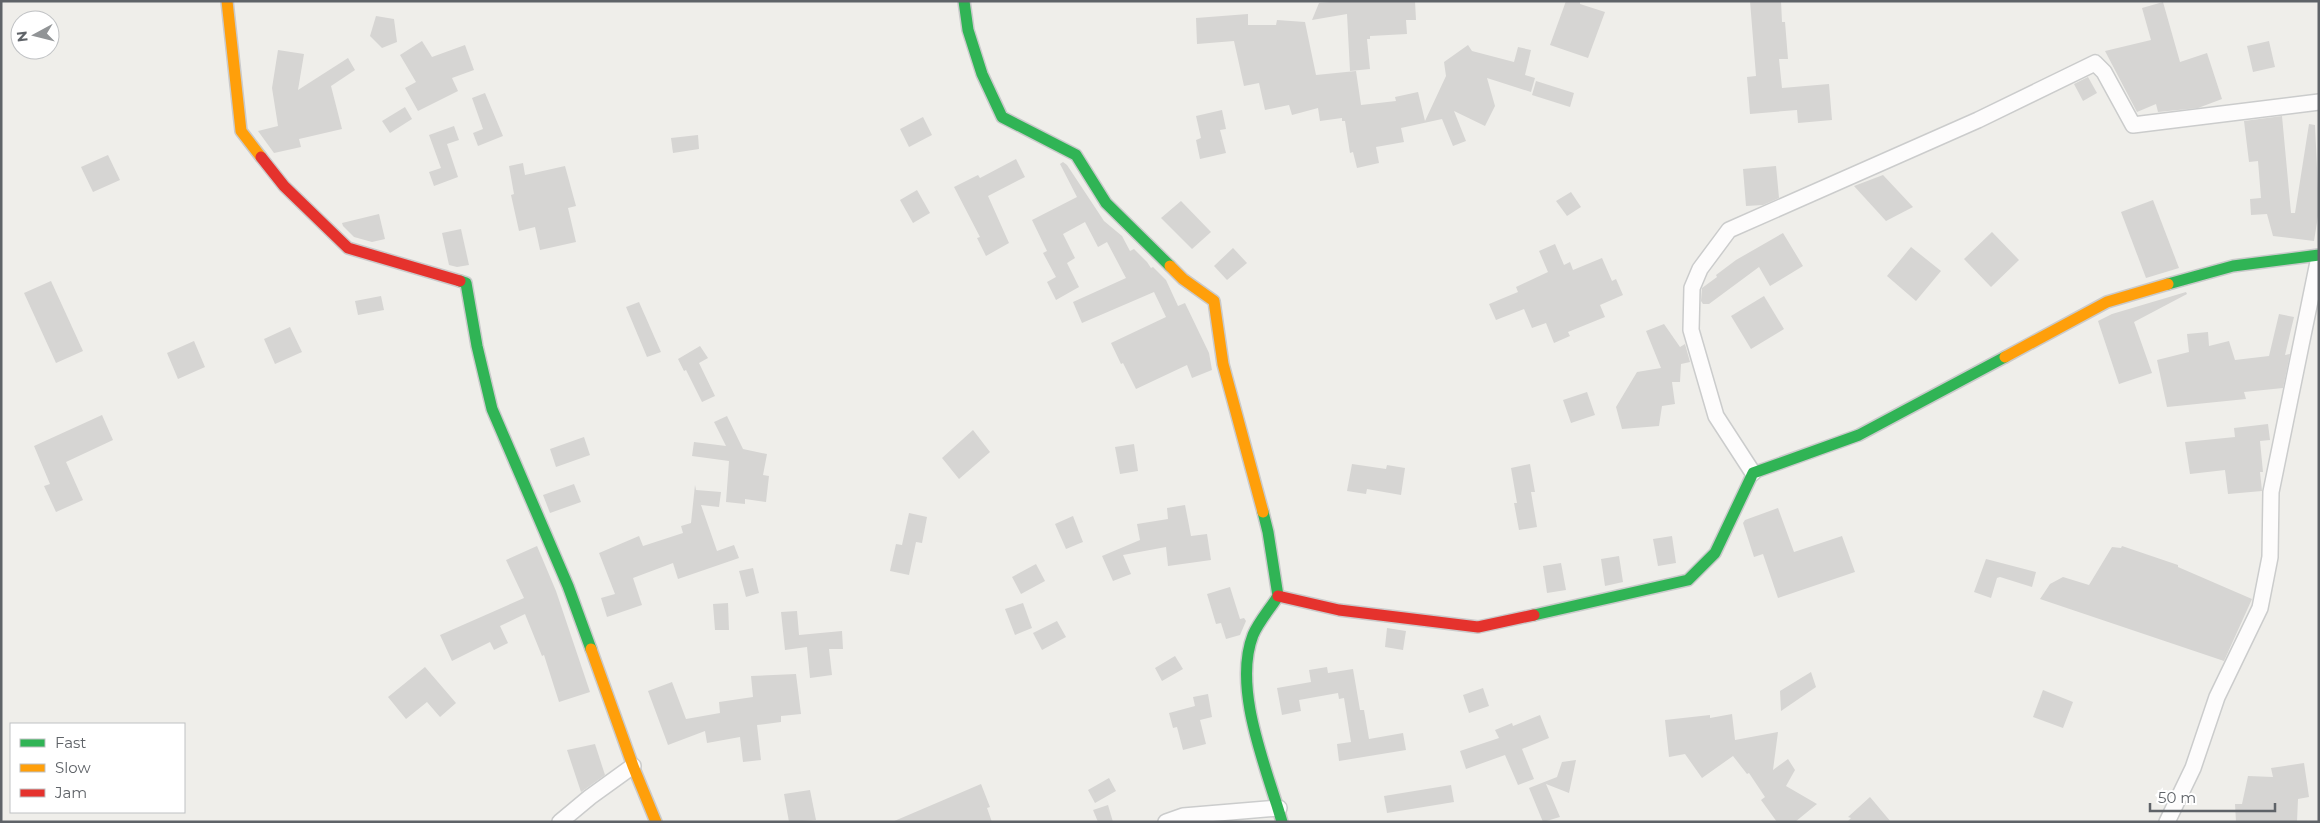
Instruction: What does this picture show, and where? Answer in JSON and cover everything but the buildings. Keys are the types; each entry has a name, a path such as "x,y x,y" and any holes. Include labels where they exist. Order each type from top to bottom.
{"street":[{"path":"227,1 242,131 284,186 348,248 466,283 477,346 492,409 568,586 633,766 656,822"},
{"path":"964,1 968,30 982,74 1002,117 1076,155 1106,203 1183,279 1214,301 1223,364 1268,532 1278,596 1252,637 1247,683 1258,738 1280,815 1183,816 1166,822"},
{"path":"1753,473 1716,416 1691,330 1692,288 1700,269 1729,230 1978,120 2095,63 2104,72 2132,125 2319,102"},
{"path":"1278,596 1338,610 1478,627 1688,580 1715,553 1753,473 1860,435 2107,302 2233,266 2319,256 2271,492 2270,557 2260,608 2217,697 2193,768 2167,822"},
{"path":"560,822 590,797 633,766"}],"traffic: fast":[{"path":"964,1 968,30 982,74 1002,117 1076,155 1106,203 1170,266"},
{"path":"2168,284 2233,266 2319,255"},
{"path":"460,281 466,283 477,346 492,409 568,586 591,649"},
{"path":"1534,615 1688,580 1715,553 1753,473 1859,435 2005,357"},
{"path":"1263,512 1278,596 1253,635 1248,656 1247,680 1254,729 1282,822"}],"traffic: slow":[{"path":"227,1 241,131 261,157"},
{"path":"1170,266 1183,279 1214,301 1223,364 1263,512"},
{"path":"2005,357 2107,302 2168,284"},
{"path":"591,649 633,766 656,822"}],"traffic: jam":[{"path":"261,157 284,186 348,248 460,281"},
{"path":"1278,596 1339,610 1478,627 1534,615"}]}
